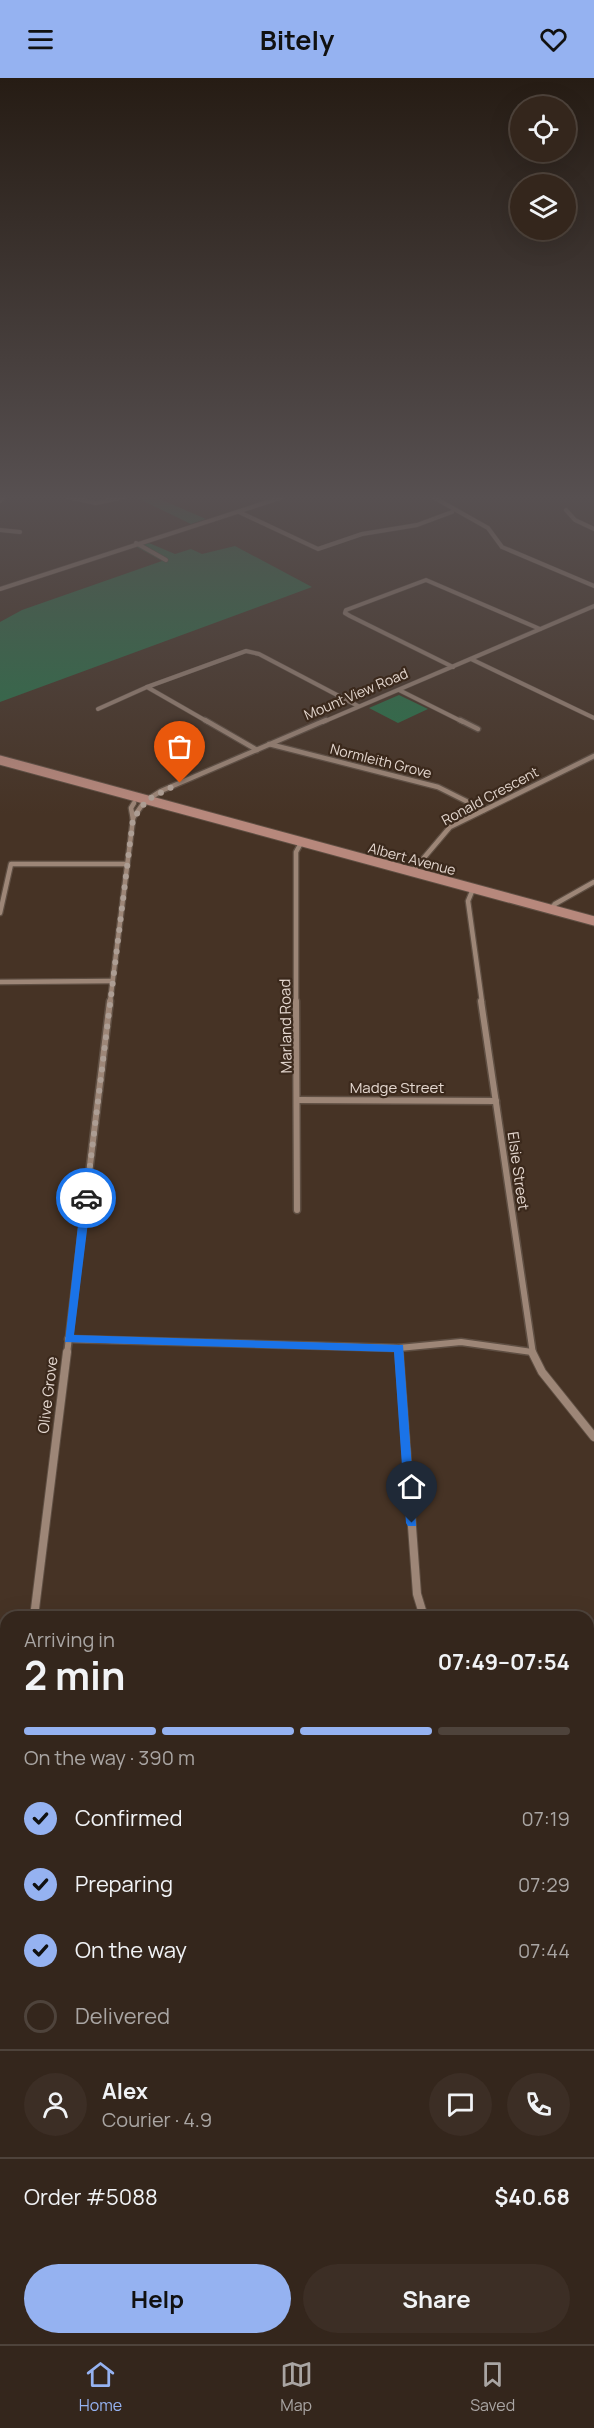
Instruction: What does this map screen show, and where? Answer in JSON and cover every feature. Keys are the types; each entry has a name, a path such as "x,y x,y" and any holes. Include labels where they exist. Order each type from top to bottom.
{"main road":[{"name":"Albert Avenue","path":"0,760 141,802"},
{"name":"Albert Avenue","path":"0,765 594,921"}],"street":[{"path":"365,603 346,610 345,613 453,667"},
{"path":"479,603 540,629"},
{"name":"Mount View Road","path":"141,802 269,744 594,606"},
{"path":"98,709 111,701 246,651 258,654 358,706"},
{"path":"471,659 594,718"},
{"path":"147,687 257,750"},
{"path":"399,690 478,729"},
{"name":"Normleith Grove","path":"269,744 438,787 484,810"},
{"name":"Ronald Crescent","path":"411,873 450,827 594,756"},
{"name":"Olive Grove","path":"34,1611 127,864 133,819 141,802"},
{"name":"Marland Road","path":"297,1210 299,1100 296,852 301,843"},
{"path":"0,913 10,864 127,864"},
{"path":"551,909 555,904 594,882"},
{"name":"Elsie Street","path":"473,889 468,901 532,1352 542,1372 594,1437"},
{"path":"0,982 112,981"},
{"name":"Madge Street","path":"299,1100 496,1101"},
{"path":"68,1339 399,1348 460,1342 532,1352"},
{"path":"399,1348 417,1594 422,1611"}],"green space":[{"path":"43,603 269,603 0,702 0,622 22,610"},
{"path":"399,695 428,709 398,723 369,708"}],"way so far":[{"path":"86,1198 133,819 147,800 180,783"}],"route":[{"path":"86,1198 68,1339 399,1348 412,1523"}]}
